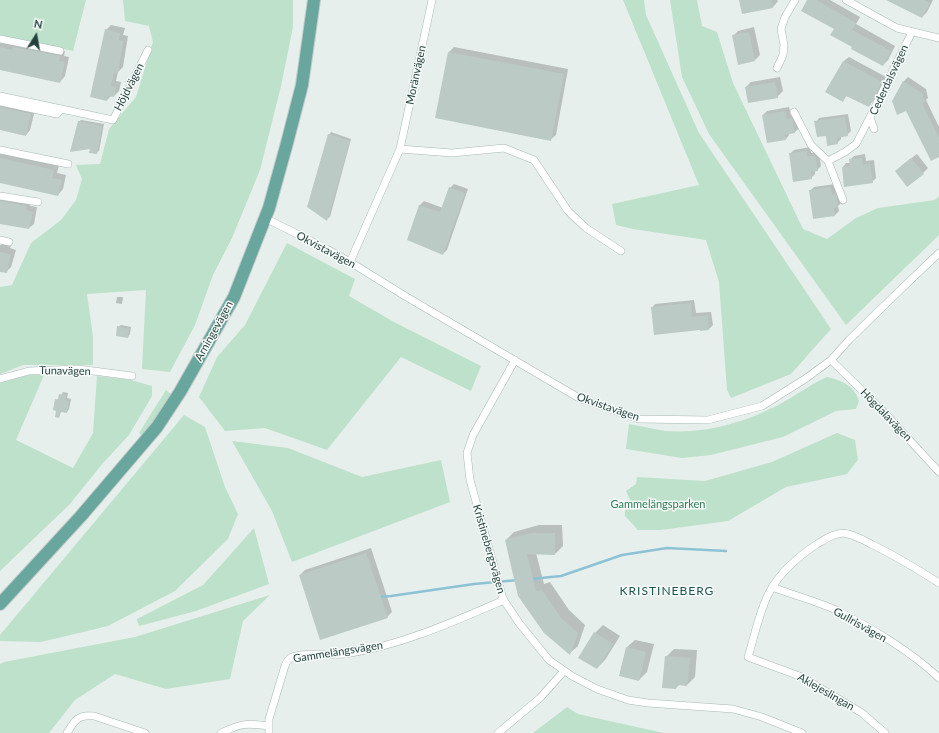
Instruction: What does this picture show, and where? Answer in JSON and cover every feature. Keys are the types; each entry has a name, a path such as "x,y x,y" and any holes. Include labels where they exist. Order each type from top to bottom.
{"main road":[{"name":"Arningevägen","path":"0,604 81,516 157,427 180,392 234,297 265,218 288,143 302,85 314,0"}],"street":[{"name":"Moränvägen","path":"350,262 400,149 432,0"},
{"path":"777,68 783,55 784,45 781,29 785,17 795,0"},
{"name":"Cederdalsvägen","path":"846,0 897,28 939,38"},
{"name":"Cederdalsvägen","path":"874,129 870,117 912,32"},
{"path":"0,39 60,50"},
{"name":"Höjdvägen","path":"0,96 113,120 148,50"},
{"name":"Höjdvägen","path":"0,102 57,114 61,109"},
{"path":"794,112 811,145 828,161 843,200"},
{"path":"828,161 856,144 870,117"},
{"path":"400,149 452,153 504,148 534,160 568,211 586,228 621,250"},
{"path":"0,150 68,164"},
{"path":"0,196 38,202"},
{"name":"Okvistavägen","path":"265,218 328,249 579,398 639,419 708,420 762,406 805,379 831,360 849,340 939,253"},
{"path":"0,240 8,242"},
{"name":"Kristinebergsvägen","path":"515,360 473,435 467,453 470,480 504,600 518,623 549,660 564,671 597,690 628,700 648,703 733,709 762,717 802,733"},
{"name":"Högdalavägen","path":"831,360 880,408 939,472"},
{"name":"Tunavägen","path":"0,379 28,371 78,369 132,376"},
{"name":"Aklejeslingan","path":"885,733 862,713 802,677 748,657 765,602 772,588 780,577 806,552 836,534 847,534 899,558 939,583"},
{"name":"Gullrisvägen","path":"772,588 836,610 876,632 926,665 939,678"},
{"name":"Gammelängsvägen","path":"269,730 269,719 284,669 287,662 291,658 305,655 344,654 383,646 410,638 504,600"},
{"path":"498,733 540,698 564,671"},
{"path":"67,733 79,717 87,715 145,733"},
{"path":"221,733 247,723 269,730"}],"green space":[{"path":"0,0 86,0 73,51 0,35"},
{"path":"123,0 293,0 293,27 281,86 260,170 232,238 213,275 195,325 170,372 142,369 146,290 87,294 93,337 93,365 23,365 0,374 0,287 12,285 31,243 61,220 76,200 82,179 76,165 100,164 109,129 136,97 153,42 149,26 125,21"},
{"path":"623,0 644,0 646,15 699,133 831,329 791,374 731,398 727,390 719,282 706,240 616,225 612,204 699,185"},
{"path":"670,0 697,0 702,26 717,32 733,83 803,229 827,239 856,218 878,208 935,200 939,196 939,235 846,325 709,134 682,77"},
{"path":"287,243 355,279 349,296 394,322 481,366 471,391 401,357 327,450 265,428 225,431 199,397 217,357 245,325"},
{"path":"28,375 44,375 16,440 73,468 93,433 97,376 131,380 152,386 152,396 129,435 103,463 70,504 0,571 0,383"},
{"path":"827,377 847,384 854,391 859,401 856,409 836,411 783,437 711,455 682,458 626,449 629,424 665,431 696,431 726,425 768,410"},
{"path":"166,390 171,394 142,435 139,433"},
{"path":"184,415 205,427 225,487 238,514 228,539 175,591 108,626 41,642 0,641 0,635"},
{"name":"Gammelängsparken","path":"837,433 855,440 858,460 847,474 786,487 728,521 661,530 638,530 625,516 625,506 631,502 626,491 636,484 637,477 705,481 772,462"},
{"path":"232,441 288,448 362,477 441,460 450,502 292,562 272,511"},
{"path":"254,528 269,584 196,611 139,626 137,619 203,585"},
{"path":"270,595 243,621 230,679 166,689 115,674 75,700 49,733 0,733 0,664 135,637"},
{"path":"567,707 578,714 664,733 533,733"}],"building":[{"path":"739,0 771,0 773,8 742,14"},
{"path":"807,0 816,0 856,23 852,30 891,51 883,66 851,49 852,47 830,35 834,29 801,11"},
{"path":"886,0 924,0 930,3 922,18"},
{"path":"105,29 120,33 119,40 123,41 118,73 114,72 111,86 116,87 114,97 108,96 107,101 90,97"},
{"path":"749,32 755,61 738,65 732,35"},
{"path":"0,47 12,50 13,47 60,56 59,61 65,62 60,83 0,70"},
{"path":"448,52 564,74 551,141 435,118"},
{"path":"843,61 882,82 869,107 846,96 843,102 825,92"},
{"path":"903,81 922,93 925,102 922,103 939,138 939,157 931,161 906,111 897,115 892,101"},
{"path":"775,82 778,98 748,103 745,87"},
{"path":"0,107 31,114 26,136 0,130"},
{"path":"785,111 787,119 792,118 795,133 785,135 786,140 767,143 762,115"},
{"path":"845,117 848,136 837,138 838,144 827,146 826,136 817,137 814,121"},
{"path":"78,121 102,126 97,154 89,153 90,149 70,152"},
{"path":"328,134 350,141 327,221 307,207"},
{"path":"807,151 807,156 815,156 818,171 811,172 812,179 793,182 789,153"},
{"path":"0,158 54,170 52,178 62,180 58,196 0,183"},
{"path":"862,158 863,165 870,164 873,183 844,187 842,167 850,166 849,159"},
{"path":"911,158 924,174 907,187 895,171"},
{"path":"449,187 465,193 443,255 407,240 419,205 440,212"},
{"path":"831,187 832,195 836,194 837,199 838,207 834,208 835,216 813,219 809,190"},
{"path":"0,201 27,206 26,210 33,212 29,229 0,224"},
{"path":"0,252 11,255 7,273 0,272"},
{"path":"691,303 692,317 708,315 709,330 654,335 651,307"},
{"path":"117,326 129,329 128,338 116,336"},
{"path":"59,394 66,395 65,400 69,401 67,413 61,412 59,418 55,417 56,411 53,410 55,399 58,400"},
{"path":"531,533 555,533 555,555 527,554 536,591 542,590 561,618 578,633 570,655 544,633 518,596 505,540"},
{"path":"366,553 388,618 320,640 299,575"},
{"path":"594,632 613,644 597,669 578,658"},
{"path":"626,647 646,652 639,681 619,676"},
{"path":"665,656 690,658 687,686 677,685 676,689 662,688"}],"waterway":[{"path":"531,579 561,576 622,555 667,548 726,551"},
{"path":"378,597 474,584 518,580"}],"district":[{"name":"KRISTINEBERG","path":"667,591"}]}
